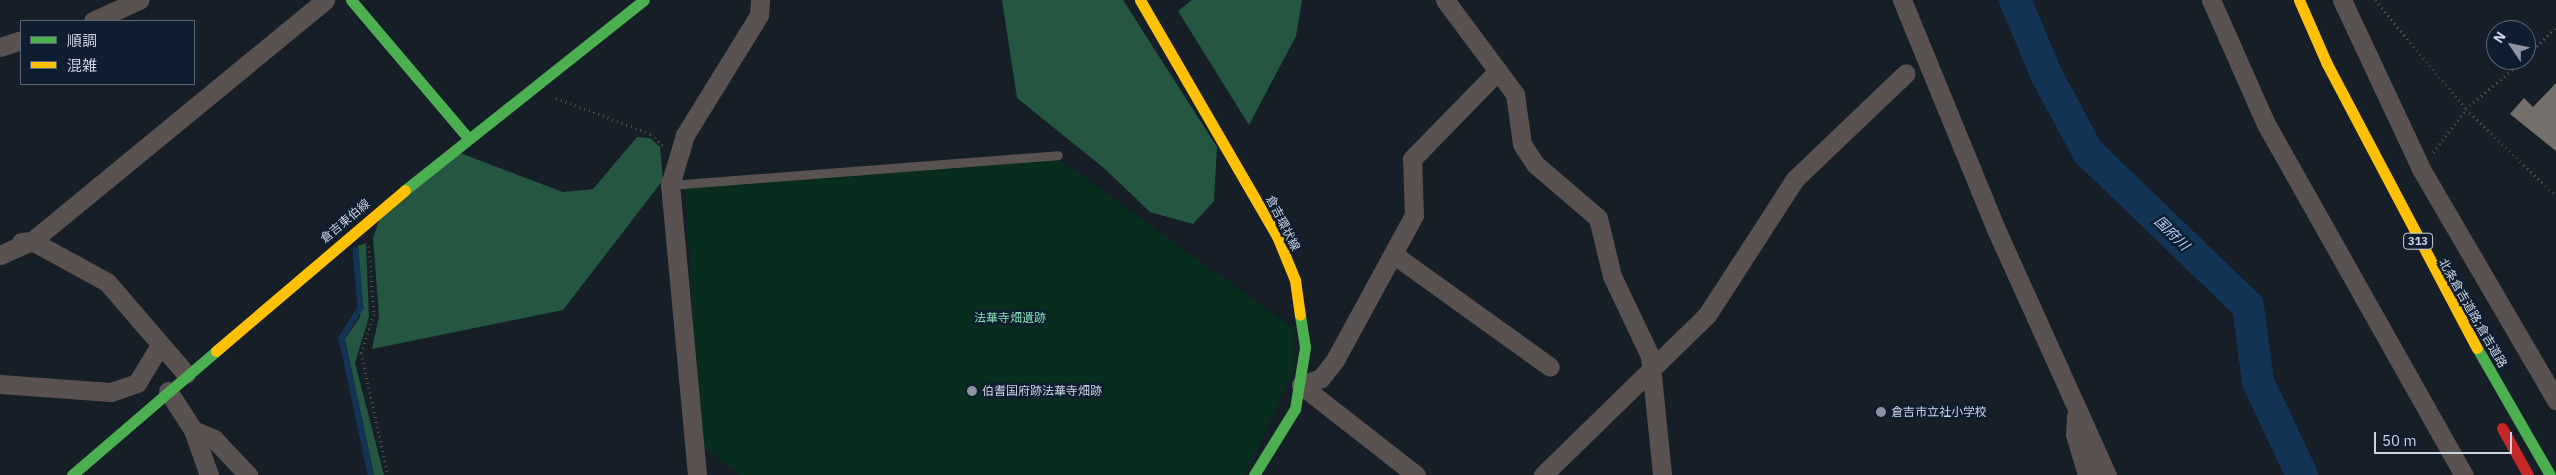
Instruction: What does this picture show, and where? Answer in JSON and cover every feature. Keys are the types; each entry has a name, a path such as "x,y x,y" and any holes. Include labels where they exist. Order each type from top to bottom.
{"main road":[{"path":"351,0 469,139"},
{"name":"倉吉東伯線","path":"72,475 186,374 367,220 644,0"},
{"name":"倉吉環状線","path":"1140,0 1277,236 1295,280 1305,347 1301,385 1295,409 1254,475"},
{"name":"北条倉吉道路;倉吉道路","path":"2299,0 2438,280 2550,475"},
{"path":"2495,416 2528,475"}],"street":[{"path":"95,20 139,0"},
{"path":"0,255 32,241 325,0"},
{"path":"697,475 670,184 685,135 759,15 760,0"},
{"path":"1445,0 1515,94 1522,144 1535,164 1598,218 1612,276 1652,368 1662,475"},
{"path":"1902,0 1995,227 2107,475"},
{"path":"2211,0 2266,124 2464,475"},
{"path":"2342,0 2421,169 2556,400"},
{"path":"0,47 20,40"},
{"path":"1301,385 1321,378 1335,360 1414,214 1412,159 1498,71"},
{"path":"1543,475 1707,315 1795,179 1906,73"},
{"path":"0,241 32,241 107,282 159,347 186,374"},
{"path":"1393,254 1550,367"},
{"path":"0,384 111,392 137,383 159,347"},
{"path":"1301,385 1416,475"},
{"path":"168,391 193,430 209,475"},
{"path":"2076,404 2075,434 2087,475"},
{"path":"193,430 214,439 248,475"}],"lane":[{"path":"670,184 1058,155"}],"path":[{"path":"2375,0 2466,109 2556,196"},
{"path":"2536,47 2556,26"},
{"path":"2421,169 2466,109 2511,70"},
{"path":"542,82 557,100 651,134 664,151"},
{"path":"367,220 374,314 361,353 388,475"}],"green space":[{"path":"1002,0 1123,0 1217,147 1214,201 1193,224 1150,212 1105,169 1017,98"},
{"path":"1192,0 1302,0 1296,36 1249,125 1178,11"},
{"path":"637,137 650,138 660,147 663,180 563,310 372,349 379,316 373,238 381,215 460,153 563,192 593,189"},
{"name":"法華寺畑遺跡","path":"1056,157 1294,329 1293,373 1244,475 740,475 701,445 685,188"},
{"path":"366,243 369,317 355,363 384,475 374,475 345,339 360,317 358,246"}],"building":[{"path":"2556,83 2556,151 2510,114 2524,98 2533,107"}],"waterway":[{"name":"国府川","path":"2015,0 2047,76 2088,152 2248,306 2258,382 2302,475"},
{"path":"356,250 361,308 342,338 371,475"}],"traffic: fast":[{"path":"351,0 469,139"},
{"path":"405,190 644,0"},
{"path":"1254,475 1295,409 1305,347 1300,315"},
{"path":"2477,348 2550,475"},
{"path":"72,475 216,351"}],"traffic: slow":[{"path":"1140,0 1277,236 1295,280 1300,315"},
{"path":"2299,0 2327,64 2477,348"},
{"path":"216,351 405,190"}],"traffic: jam":[{"path":"2502,428 2528,475"}],"place":[{"name":"伯耆国府跡法華寺畑跡","path":"972,391"},
{"name":"倉吉市立社小学校","path":"1881,412"}]}
